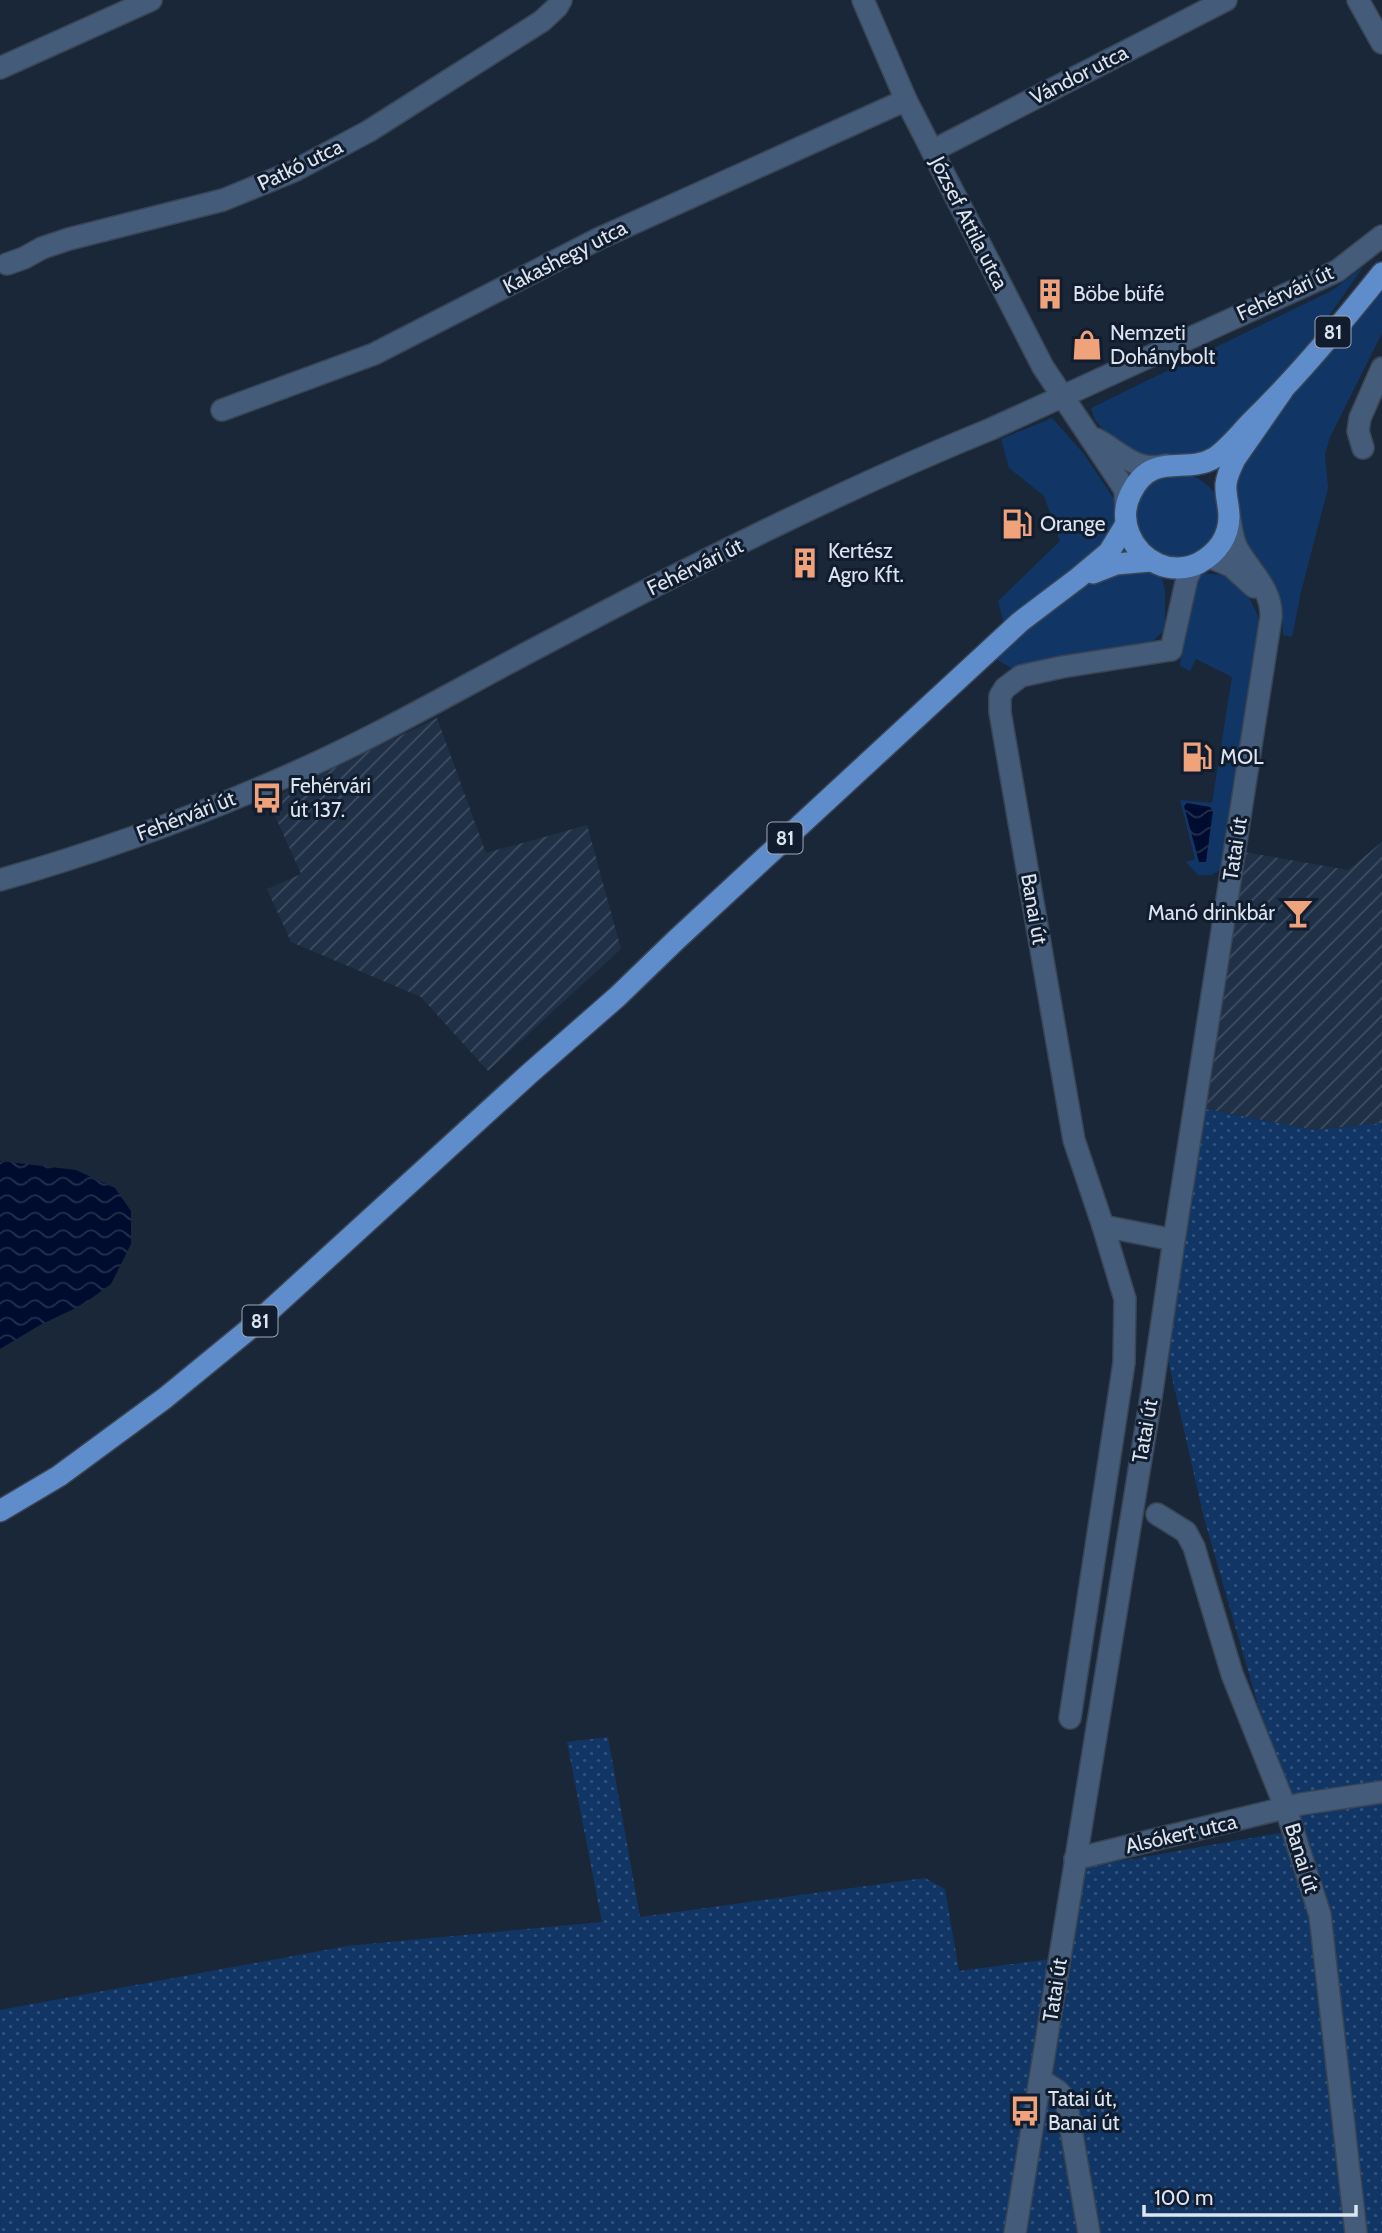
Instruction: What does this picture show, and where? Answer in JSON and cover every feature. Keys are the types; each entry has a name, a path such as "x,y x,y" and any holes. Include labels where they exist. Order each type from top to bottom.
{"main road":[{"name":"81","path":"0,1511 59,1476 164,1398 254,1325 617,997 1020,622 1109,552 1126,516 1130,494 1139,481 1151,471 1174,465 1196,465 1214,458 1283,390 1382,273"},
{"name":"81","path":"1078,578 1116,564 1157,564 1178,568 1201,561 1220,546 1227,531 1226,485 1235,459 1283,390"},
{"path":"1174,465 1196,467 1209,475 1220,486 1228,507"},
{"path":"1126,516 1130,539 1139,551 1157,564"}],"street":[{"path":"0,68 151,0"},
{"name":"Patkó utca","path":"7,264 69,239 223,200 294,171 369,131 542,21 561,0"},
{"name":"József Attila utca","path":"863,0 906,100 1043,367 1125,491 1126,516"},
{"name":"Vándor utca","path":"932,150 1226,0"},
{"path":"1358,0 1382,43"},
{"name":"Kakashegy utca","path":"222,410 374,354 598,239 906,100"},
{"name":"Fehérvári út","path":"0,880 53,865 279,780 348,747 718,554 936,452 1337,271 1382,236"},
{"path":"1363,448 1358,431 1360,418 1382,368"},
{"name":"József Attila utca","path":"1091,437 1139,465 1153,468 1174,465"},
{"name":"Tatai út","path":"1016,2233 1156,1363 1270,627 1270,600 1255,572 1237,548 1228,507"},
{"path":"1171,650 1187,578 1201,561"},
{"name":"Tatai út","path":"1201,561 1231,566 1250,582 1264,604 1270,627"},
{"path":"1157,564 1169,577 1171,589 1171,650"},
{"name":"Banai út","path":"1103,1226 1074,1140 1000,712 1000,696 1005,688 1021,676 1171,650"},
{"path":"1103,1226 1174,1240"},
{"name":"Tatai út","path":"1070,1718 1124,1363 1125,1298 1103,1226"},
{"path":"1124,1363 1156,1363"},
{"name":"Banai út","path":"1157,1514 1186,1532 1195,1547 1232,1674 1286,1808 1320,1915 1356,2233"},
{"name":"Alsókert utca","path":"1075,1858 1301,1804 1382,1792"},
{"path":"1041,2080 1066,2100 1089,2233"}],"shaded area":[{"path":"1363,267 1308,346 1261,401 1203,454 1175,454 1154,460 1117,445 1095,420 1091,408 1333,290"},
{"path":"1382,287 1382,333 1330,437 1325,454 1328,488 1292,637 1283,635 1282,607 1267,578 1246,551 1240,529 1235,479 1245,459 1281,408"},
{"path":"1052,418 1084,454 1114,499 1117,520 1112,537 1006,632 998,601 1060,541 1044,496 1009,468 1001,439"},
{"path":"1179,474 1195,477 1214,493 1221,516 1218,532 1202,551 1179,558 1163,555 1144,539 1137,516 1140,500 1156,481"},
{"path":"1151,567 1162,578 1165,590 1163,631 1153,641 1081,653 1013,669 994,658 1033,622 1106,573"},
{"path":"1197,573 1224,575 1245,589 1258,616 1259,645 1220,870 1211,875 1198,875 1186,862 1195,859 1180,800 1212,803 1232,677 1196,659 1190,671 1180,666 1187,598"},
{"path":"437,718 486,853 587,825 621,949 488,1071 421,997 291,942 267,889 301,874 268,800"},
{"path":"1382,842 1382,1123 1314,1130 1205,1109 1244,852 1348,870"},
{"path":"1205,1109 1314,1130 1382,1123 1382,2233 0,2233 0,2010 347,1946 602,1922 567,1742 608,1737 640,1917 925,1878 945,1889 959,1971 1051,1959 1063,1869 1302,1829 1260,1712 1204,1518 1166,1351"}],"water":[{"path":"1187,803 1210,807 1213,811 1206,862 1199,862 1184,806"},
{"path":"0,1161 76,1170 115,1188 131,1211 131,1244 111,1284 82,1305 40,1325 0,1349"}],"place":[{"name":"Böbe büfé","path":"1050,294"},
{"name":"Nemzeti Dohánybolt","path":"1087,345"},
{"name":"Orange","path":"1017,524"},
{"name":"Kertész Agro Kft.","path":"805,563"},
{"name":"MOL","path":"1197,757"},
{"name":"Fehérvári út 137.","path":"267,798"},
{"name":"Manó drinkbár","path":"1298,913"},
{"name":"Tatai út, Banai út","path":"1025,2111"}]}
